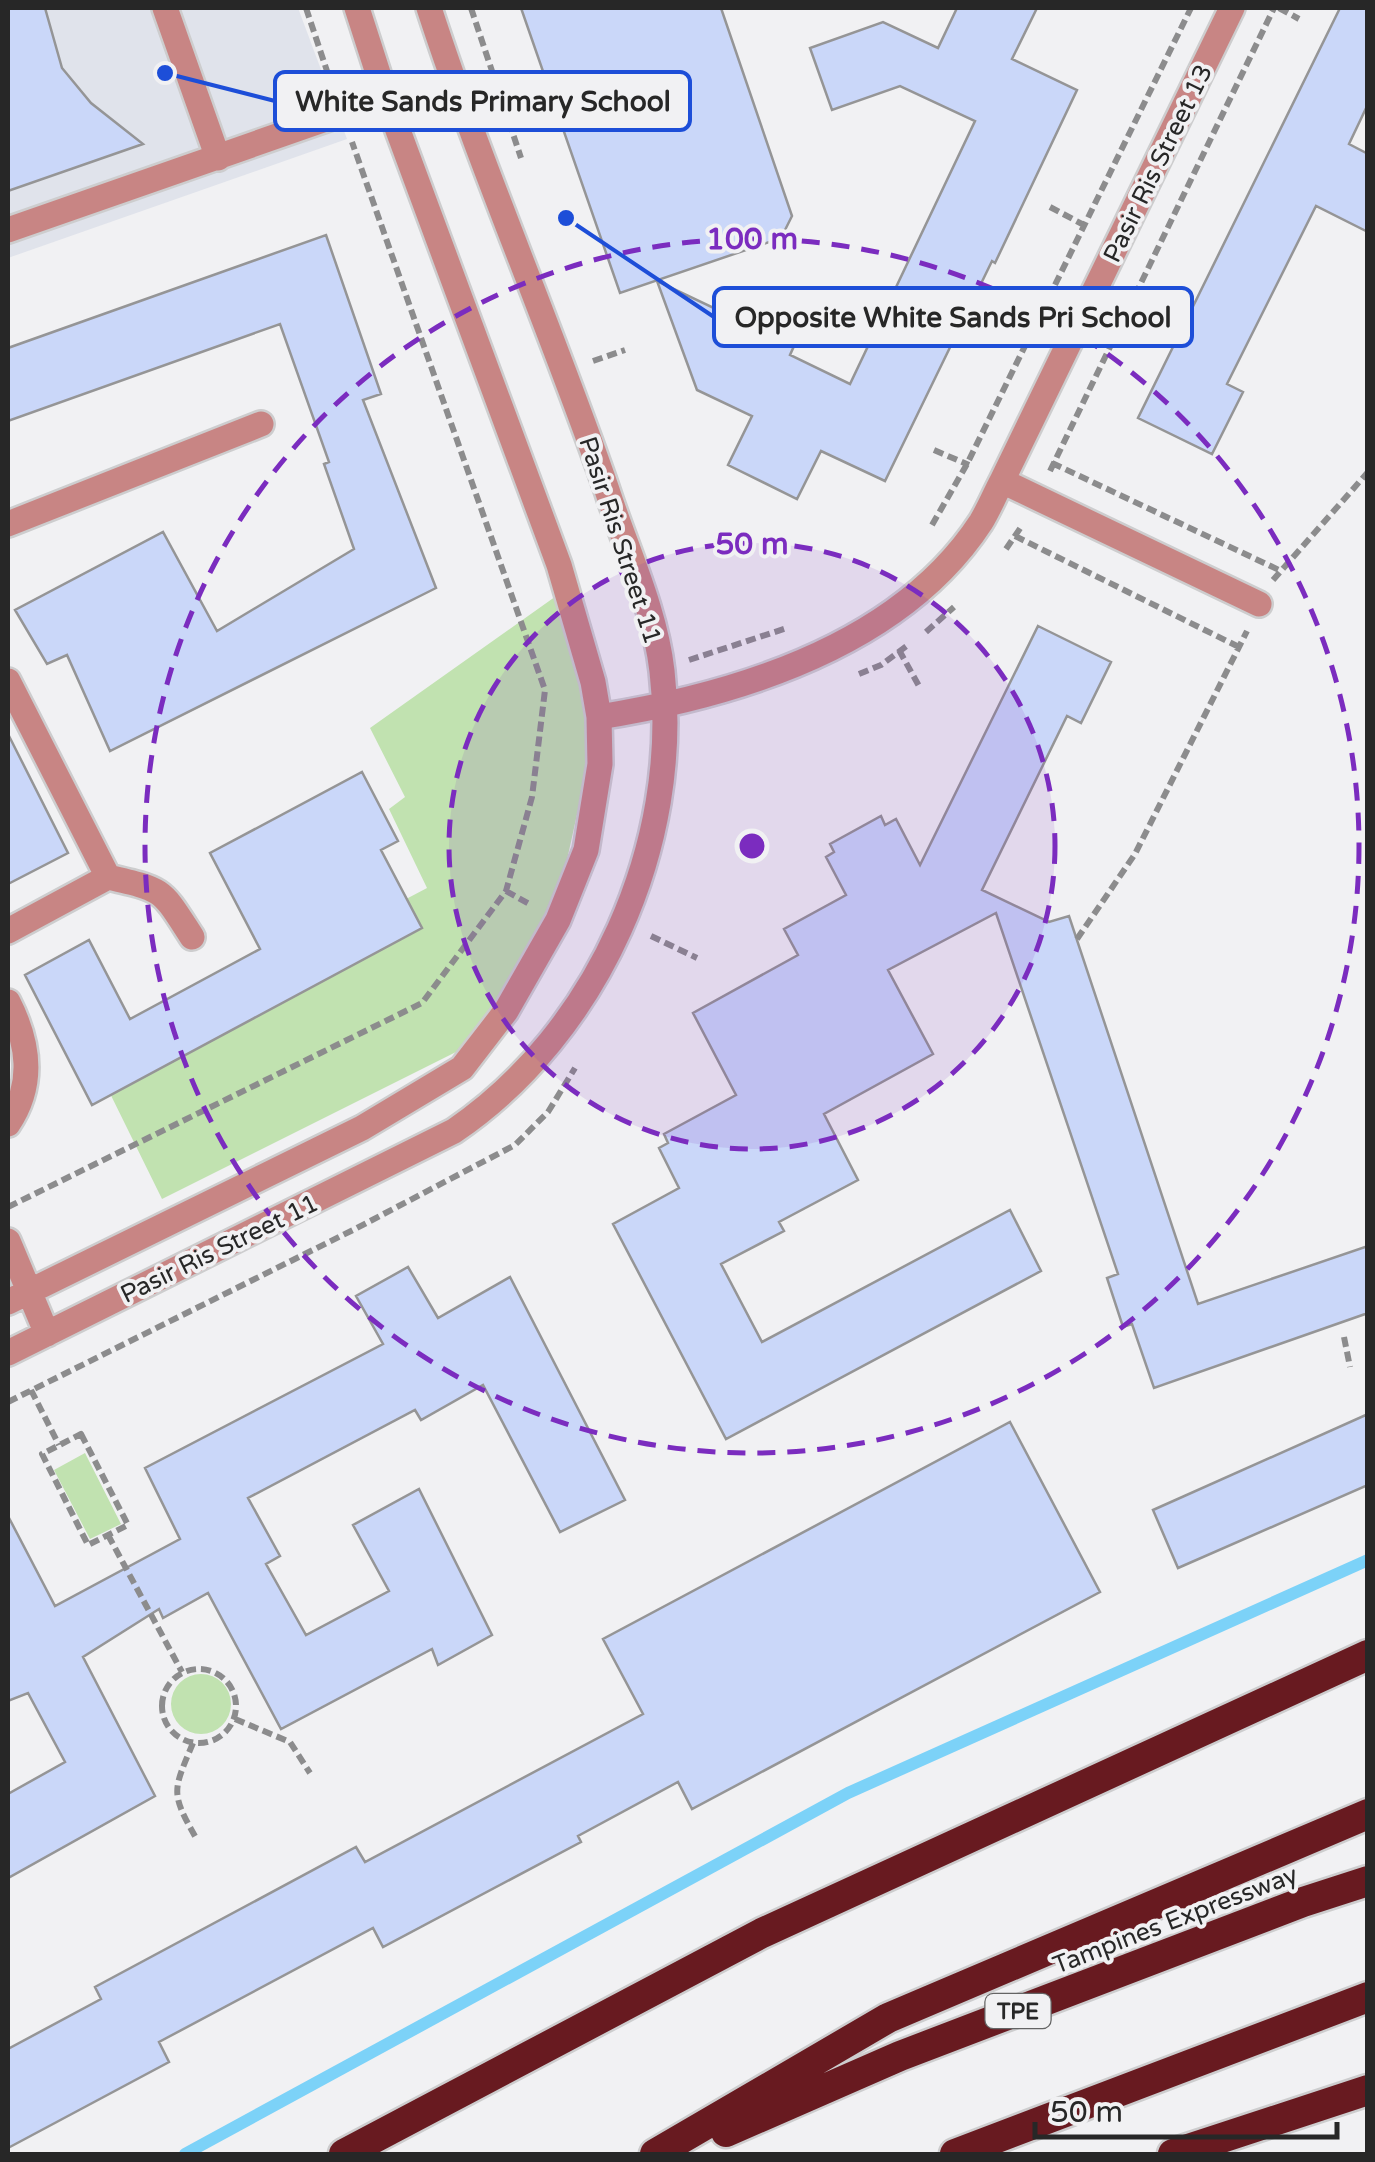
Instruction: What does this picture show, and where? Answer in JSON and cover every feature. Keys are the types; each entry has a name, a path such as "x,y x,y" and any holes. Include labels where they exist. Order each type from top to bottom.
{"highway":[{"path":"344,2154 762,1933 1368,1655"},
{"path":"655,2154 888,2018 1368,1814"},
{"name":"Tampines Expressway","path":"673,2154 900,2056 1303,1902 1368,1881"},
{"path":"954,2154 1368,1997"},
{"path":"1173,2154 1368,2090"}],"street":[{"path":"165,8 218,158"},
{"name":"Pasir Ris Street 11","path":"18,1296 362,1128 462,1068 506,1011 558,920 586,850 600,764 599,717 593,682 559,565 386,98 357,8"},
{"name":"Pasir Ris Street 11","path":"8,1353 454,1131 490,1107 566,1022 610,950 636,896 661,778 665,706 654,628 593,450 451,76 430,8"},
{"name":"Pasir Ris Street 13","path":"599,717 665,706 749,681 860,634 912,598 961,548 982,520 1002,481 1232,8"},
{"path":"8,230 386,98"},
{"path":"8,524 261,424"},
{"path":"1002,481 1260,604"},
{"path":"8,681 108,877"},
{"path":"8,931 108,877 165,894 192,938"},
{"path":"8,1002 28,1057 20,1106 8,1124"},
{"path":"8,1241 18,1296 47,1334"}],"path":[{"path":"8,1207 422,1003 506,891 532,798 545,690 306,8"},
{"path":"471,8 525,169"},
{"path":"922,539 967,464 1191,8"},
{"path":"1279,8 1299,19"},
{"path":"1050,207 1084,225"},
{"path":"993,312 1032,332"},
{"path":"587,344 594,361 625,350"},
{"path":"1019,446 1279,570"},
{"path":"934,450 967,464"},
{"path":"1076,939 1136,854 1279,570 1368,472"},
{"path":"982,520 1239,647"},
{"path":"662,668 790,627"},
{"path":"693,645 703,694"},
{"path":"899,651 920,686"},
{"path":"644,950 658,919"},
{"path":"651,936 697,958"},
{"path":"8,1402 515,1145 548,1112 578,1063"},
{"path":"1344,1337 1350,1367"},
{"path":"31,1390 59,1445"},
{"path":"81,1434 128,1525 108,1536 88,1545 42,1454 81,1434"},
{"path":"108,1536 182,1672"},
{"path":"195,1668 218,1674 228,1682 237,1701 235,1719 219,1736 193,1743 175,1734 163,1714 166,1690 182,1672 195,1668"},
{"path":"235,1719 290,1742 310,1773"},
{"path":"193,1743 177,1782 176,1802 196,1838"}],"shaded area":[{"path":"8,8 298,8 347,139 8,258"}],"green space":[{"path":"559,594 598,719 554,919 503,1008 466,1047 162,1199 95,1063 427,888 389,809 405,797 370,728"},
{"path":"85,1453 121,1524 90,1539 54,1470"},
{"path":"201,1674 222,1683 231,1704 222,1725 201,1734 180,1725 171,1704 180,1683"}],"building":[{"path":"8,8 45,8 62,68 91,103 143,144 8,191"},
{"path":"521,8 721,8 792,216 781,238 620,293"},
{"path":"957,8 1037,8 1012,59 1077,90 885,481 821,451 797,499 728,465 752,416 697,390 657,281 794,346 790,355 850,384 975,121 900,86 832,110 810,48 883,22 938,48"},
{"path":"1340,8 1368,8 1368,104 1349,144 1368,154 1368,232 1316,206 1227,384 1243,392 1212,454 1138,418"},
{"path":"326,235 381,394 363,400 436,588 110,751 67,655 47,664 15,610 163,532 217,631 354,549 324,464 329,462 280,324 8,421 8,348"},
{"path":"1038,626 1111,662 1081,723 1067,716 982,890 1049,922 1069,916 1198,1304 1368,1246 1368,1313 1154,1388 1132,1324 1123,1327 1107,1278 1118,1274 996,913 888,970 933,1054 824,1114 858,1180 779,1222 784,1231 721,1264 762,1342 1010,1210 1041,1271 726,1439 613,1224 679,1188 659,1148 668,1143 664,1134 736,1095 693,1013 798,955 784,929 846,895 826,857 834,852 830,844 881,816 885,825 896,819 920,865"},
{"path":"8,734 68,853 8,884"},
{"path":"362,772 398,841 381,850 422,928 92,1105 25,975 89,940 130,1019 260,949 210,853"},
{"path":"408,1267 438,1318 510,1277 625,1500 560,1532 483,1385 421,1420 415,1410 248,1498 280,1556 266,1564 306,1635 389,1591 353,1525 419,1489 492,1635 438,1665 432,1649 281,1729 208,1593 163,1618 159,1609 83,1657 155,1796 8,1878 8,1794 65,1762 28,1693 8,1701 8,1516 55,1606 180,1539 145,1468 383,1344 356,1296"},
{"path":"1368,1414 1368,1485 1178,1568 1153,1510"},
{"path":"1010,1422 1100,1592 692,1809 678,1782 578,1836 581,1842 383,1947 373,1928 159,2042 169,2062 8,2148 8,2049 101,1999 95,1987 356,1847 365,1862 643,1714 603,1639"}],"waterway":[{"path":"185,2154 848,1793 1368,1560"}],"place":[{"name":"White Sands Primary School","path":"165,73"},
{"name":"Opposite White Sands Pri School","path":"566,218"}]}
